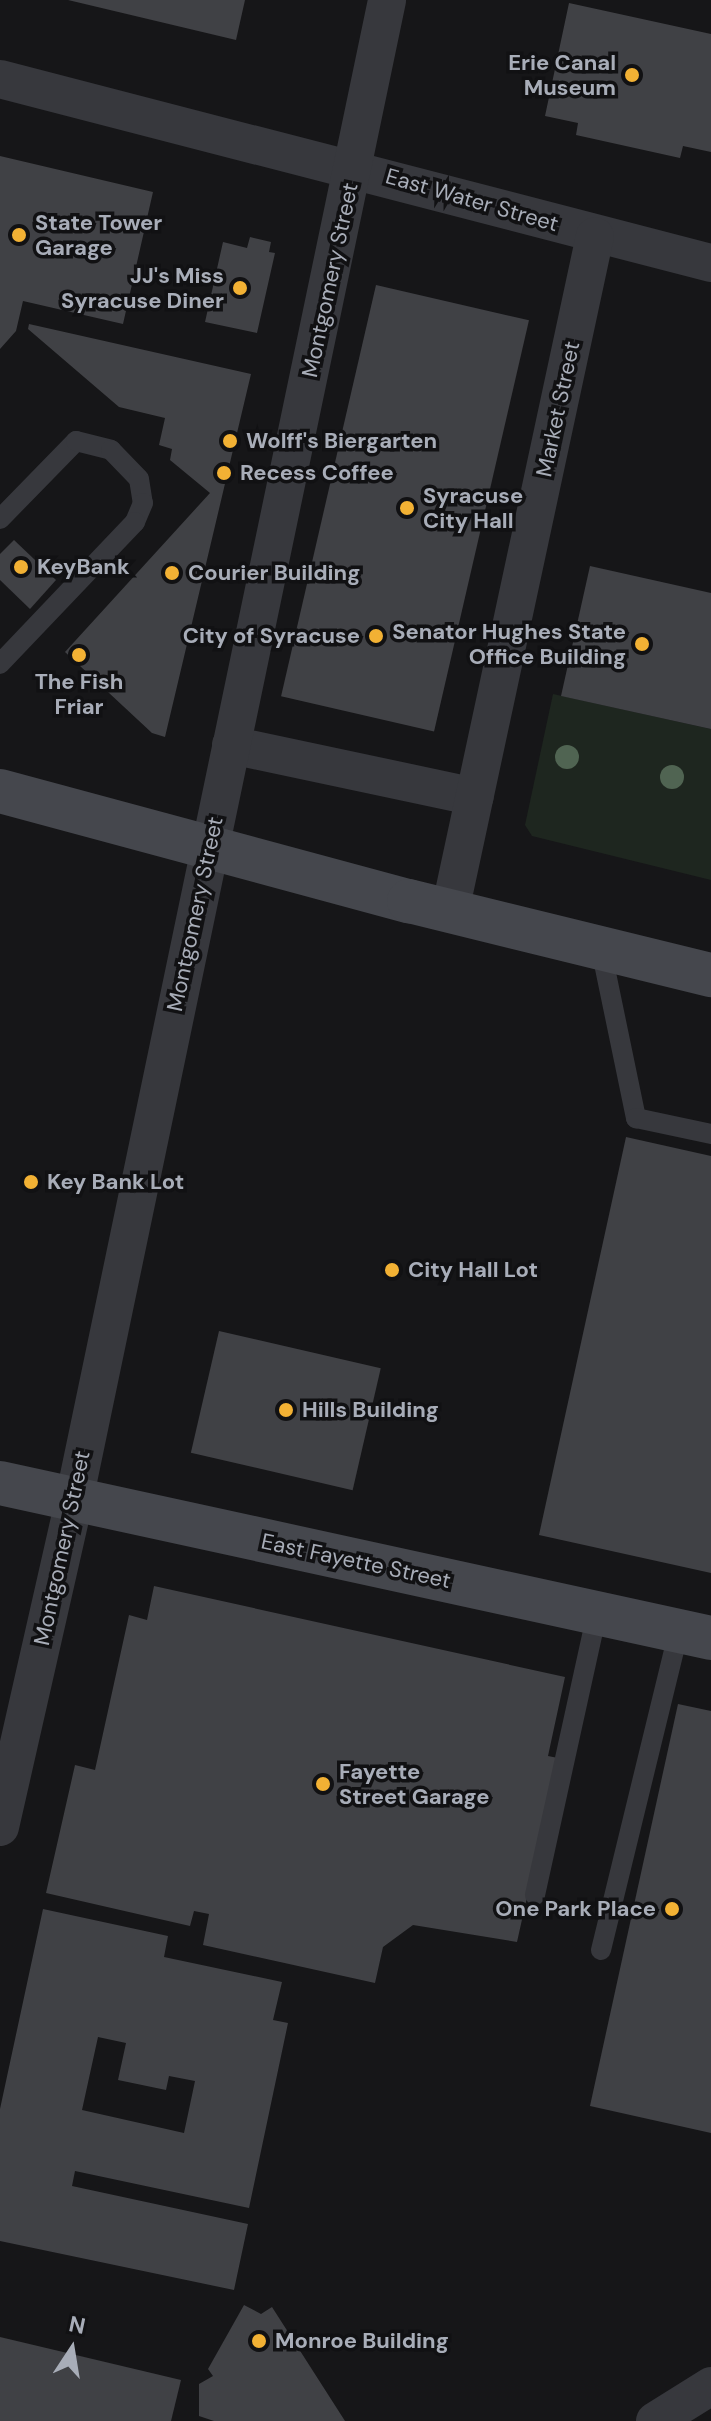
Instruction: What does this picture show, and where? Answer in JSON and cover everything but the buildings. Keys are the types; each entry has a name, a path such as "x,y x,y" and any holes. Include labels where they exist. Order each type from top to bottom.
{"street":[{"name":"Montgomery Street","path":"0,1827 74,1500 208,845 355,167 387,0"},
{"name":"East Water Street","path":"0,79 355,167 595,236 711,263"},
{"name":"Market Street","path":"450,911 595,236"},
{"path":"231,745 475,797"},
{"path":"0,791 450,911 711,975"},
{"name":"East Fayette Street","path":"0,1483 695,1635"},
{"path":"655,2421 711,2386"}],"lane":[{"path":"0,519 76,441 111,450 139,479 143,503 135,522 0,664"},
{"path":"601,949 636,1118 711,1134"},
{"path":"535,1895 597,1613"},
{"path":"601,1950 695,1635"}],"shaded area":[{"path":"553,694 711,729 711,880 532,836 525,825"}],"place":[{"name":"Erie Canal Museum","path":"632,75"},
{"name":"State Tower Garage","path":"19,235"},
{"name":"JJ's Miss Syracuse Diner","path":"240,288"},
{"name":"Wolff's Biergarten","path":"230,441"},
{"name":"Recess Coffee","path":"224,473"},
{"name":"Syracuse City Hall","path":"407,508"},
{"name":"KeyBank","path":"21,567"},
{"name":"Courier Building","path":"172,573"},
{"name":"City of Syracuse","path":"376,636"},
{"name":"Senator Hughes State Office Building","path":"642,644"},
{"name":"The Fish Friar","path":"79,655"},
{"name":"Key Bank Lot","path":"31,1182"},
{"name":"City Hall Lot","path":"392,1270"},
{"name":"Hills Building","path":"286,1410"},
{"name":"Fayette Street Garage","path":"323,1784"},
{"name":"One Park Place","path":"672,1909"},
{"name":"Monroe Building","path":"259,2341"}]}
